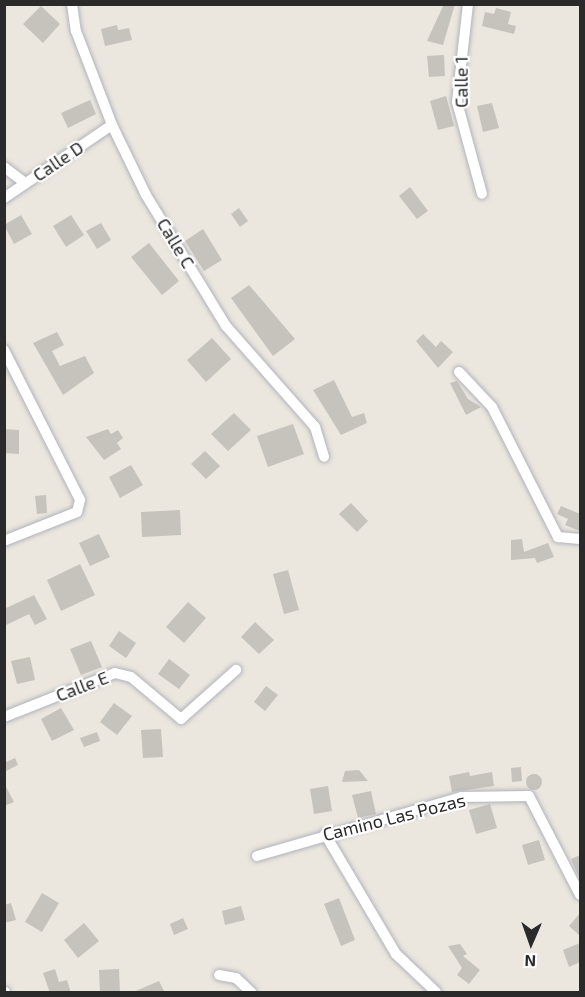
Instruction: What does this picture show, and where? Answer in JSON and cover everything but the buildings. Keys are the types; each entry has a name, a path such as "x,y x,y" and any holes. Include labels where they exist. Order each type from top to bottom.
{"street":[{"name":"Calle C","path":"72,4 76,31 112,125 146,195 226,326 315,427 324,457"},
{"name":"Calle 1","path":"468,4 457,102 482,194"},
{"name":"Calle D","path":"4,198 112,125"},
{"path":"4,167 25,183"},
{"path":"4,350 80,501 77,513 4,541"},
{"path":"459,372 492,407 558,537 580,539"},
{"name":"Calle E","path":"4,717 115,673 131,677 181,719 236,670"},
{"name":"Camino Las Pozas","path":"257,856 325,834 460,797 529,796 580,896"},
{"path":"325,834 396,954 436,993"},
{"path":"219,975 236,978 251,993"}]}
